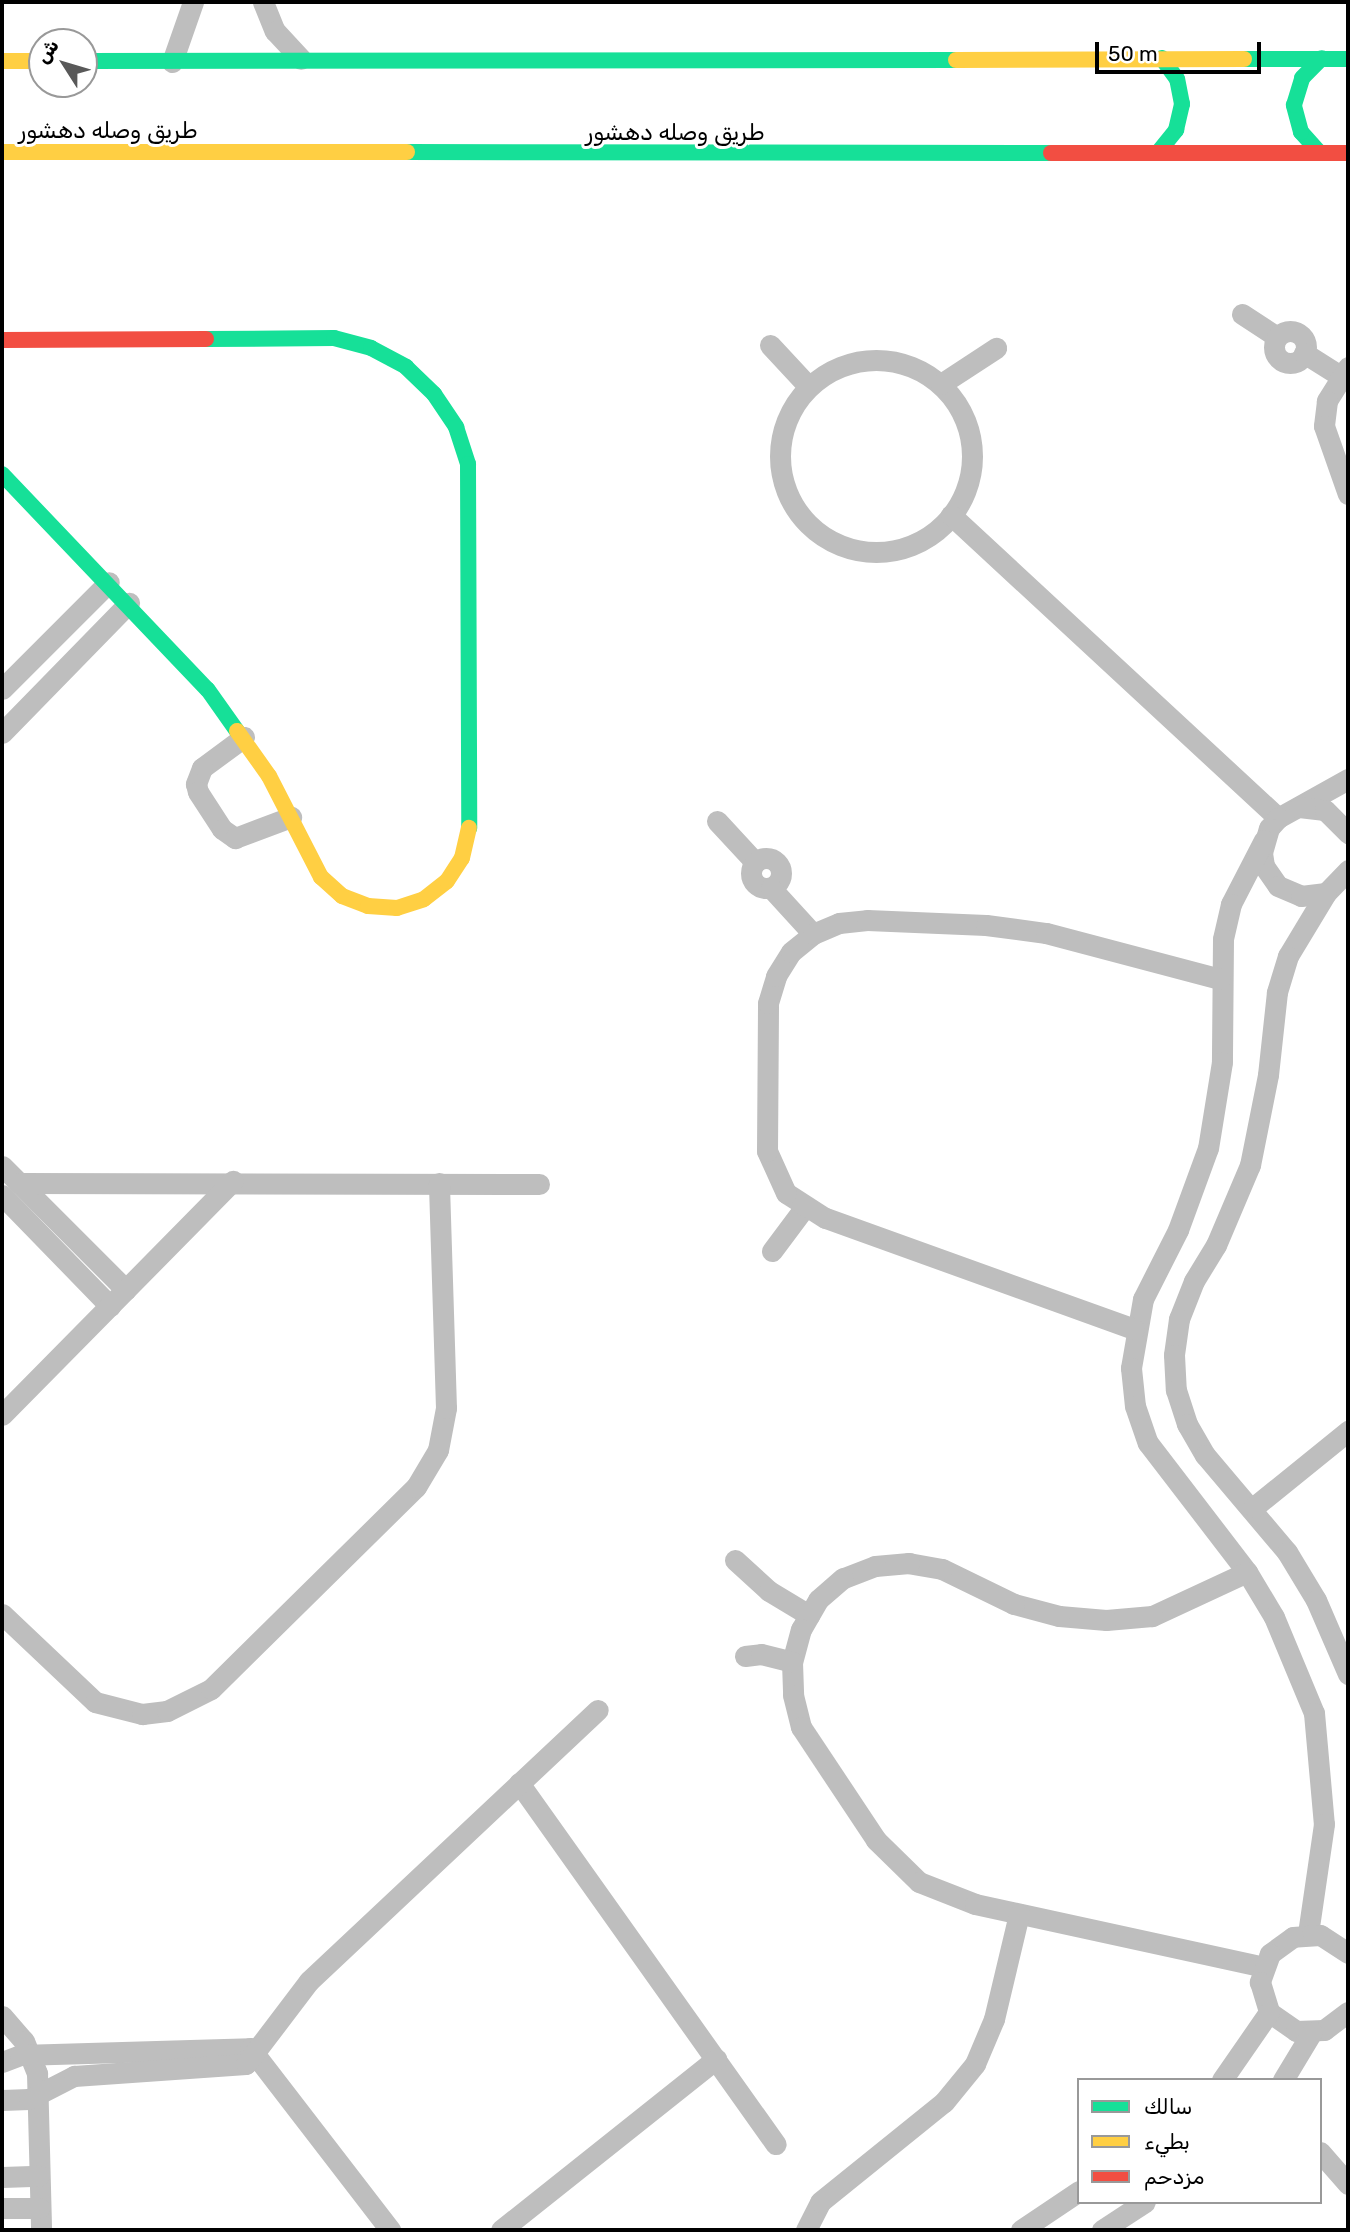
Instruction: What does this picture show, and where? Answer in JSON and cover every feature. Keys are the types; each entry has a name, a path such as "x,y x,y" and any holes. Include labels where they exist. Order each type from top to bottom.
{"main road":[{"path":"1160,150 1176,130 1182,104 1177,79 1162,58"},
{"path":"1320,152 1301,132 1294,105 1302,78 1322,58"},
{"path":"98,61 1348,59"},
{"path":"2,61 28,61"},
{"name":"طريق وصله دهشور","path":"2,152 547,155 1160,150 1348,153"},
{"path":"2,340 334,338 372,348 406,367 435,394 456,427 468,464 469,830 463,858 447,881 424,899 397,908 368,906 342,896 321,877 291,817 244,737 208,690 109,582 2,474"}],"street":[{"path":"172,62 193,2"},
{"path":"263,2 275,31 300,59"},
{"path":"1242,314 1277,337 1287,331 1298,333 1305,342 1304,353 1344,371 1327,401 1324,426 1348,494"},
{"path":"771,345 810,387"},
{"path":"941,384 996,348"},
{"path":"872,360 897,362 941,384 957,403 972,450 963,496 951,515 931,534 906,547 880,552 835,542 815,530 788,494 781,460 785,426 810,387 828,372 872,360"},
{"path":"951,515 1278,818"},
{"path":"2,689 109,582"},
{"path":"2,733 129,603"},
{"path":"244,737 202,768 196,784 198,792 222,829 235,838 291,817"},
{"path":"1308,1934 1324,1824 1314,1713 1280,1628 1247,1572 1148,1443 1135,1406 1131,1367 1134,1329 1143,1299 1195,1190 1208,1148 1222,1062 1220,979 1231,904 1278,818 1348,779"},
{"path":"1299,807 1325,810 1348,833"},
{"path":"717,821 755,862 751,870 754,883 771,887 813,934"},
{"path":"1264,840 1264,866 1278,886 1301,896 1326,893"},
{"path":"1347,873 1326,893 1288,956 1277,992 1268,1075 1250,1166 1216,1245 1194,1281 1179,1319 1174,1355 1176,1390 1186,1424 1205,1455 1254,1507 1317,1600 1348,1674"},
{"path":"1134,1329 804,1208 786,1193 767,1152 768,1003 776,976 791,952 813,934 839,923 867,920 986,925 1105,946 1220,979"},
{"path":"2,1166 126,1290"},
{"path":"19,1183 233,1181 540,1184"},
{"path":"2,1415 233,1181"},
{"path":"2,1615 95,1702 142,1714 167,1712 211,1689 416,1487 438,1450 446,1408 439,1183"},
{"path":"2,1195 110,1306"},
{"path":"772,1251 804,1208"},
{"path":"1254,1507 1348,1430"},
{"path":"735,1560 769,1591 809,1615"},
{"path":"1247,1572 1152,1616 1106,1620 1059,1616 1014,1604 942,1569 909,1563 875,1566 844,1578 818,1600 809,1615 792,1662 793,1695 801,1727 896,1863 946,1895 1019,1914 1263,1967"},
{"path":"745,1656 769,1655 792,1662"},
{"path":"2,2100 18,2103 74,2076 238,2067 257,2052 309,1981 598,1710"},
{"path":"519,1783 776,2144"},
{"path":"806,2230 820,2202 944,2102 975,2064 994,2019 1019,1914"},
{"path":"1348,1953 1331,1939 1308,1934 1280,1944 1263,1967 1262,1998 1269,2012 1296,2031 1312,2032 1336,2024 1348,2012"},
{"path":"1223,2078 1269,2012"},
{"path":"2,2016 32,2055 39,2092 41,2230"},
{"path":"1284,2078 1312,2032"},
{"path":"2,2062 32,2055 243,2045 257,2052 390,2230"},
{"path":"500,2230 716,2059"},
{"path":"1322,2154 1348,2184"},
{"path":"2,2177 39,2176"},
{"path":"1021,2230 1077,2192"},
{"path":"1102,2230 1142,2204"},
{"path":"2,2208 39,2208"}],"traffic: fast":[{"path":"1160,150 1176,130 1182,104 1177,79 1162,58"},
{"path":"1319,152 1301,132 1294,105 1302,78 1322,58"},
{"path":"1244,59 1348,59"},
{"path":"98,61 956,60"},
{"path":"407,152 1051,153"},
{"path":"206,339 334,338 371,348 406,367 434,394 456,427 468,464 469,828"},
{"path":"2,474 208,690 237,731"}],"traffic: slow":[{"path":"956,60 1244,59"},
{"path":"2,61 28,61"},
{"path":"2,152 407,152"},
{"path":"237,731 269,776 321,877 342,896 368,906 397,908 424,899 447,881 462,858 469,828"}],"traffic: jam":[{"path":"1051,153 1348,153"},
{"path":"2,340 206,339"}]}
